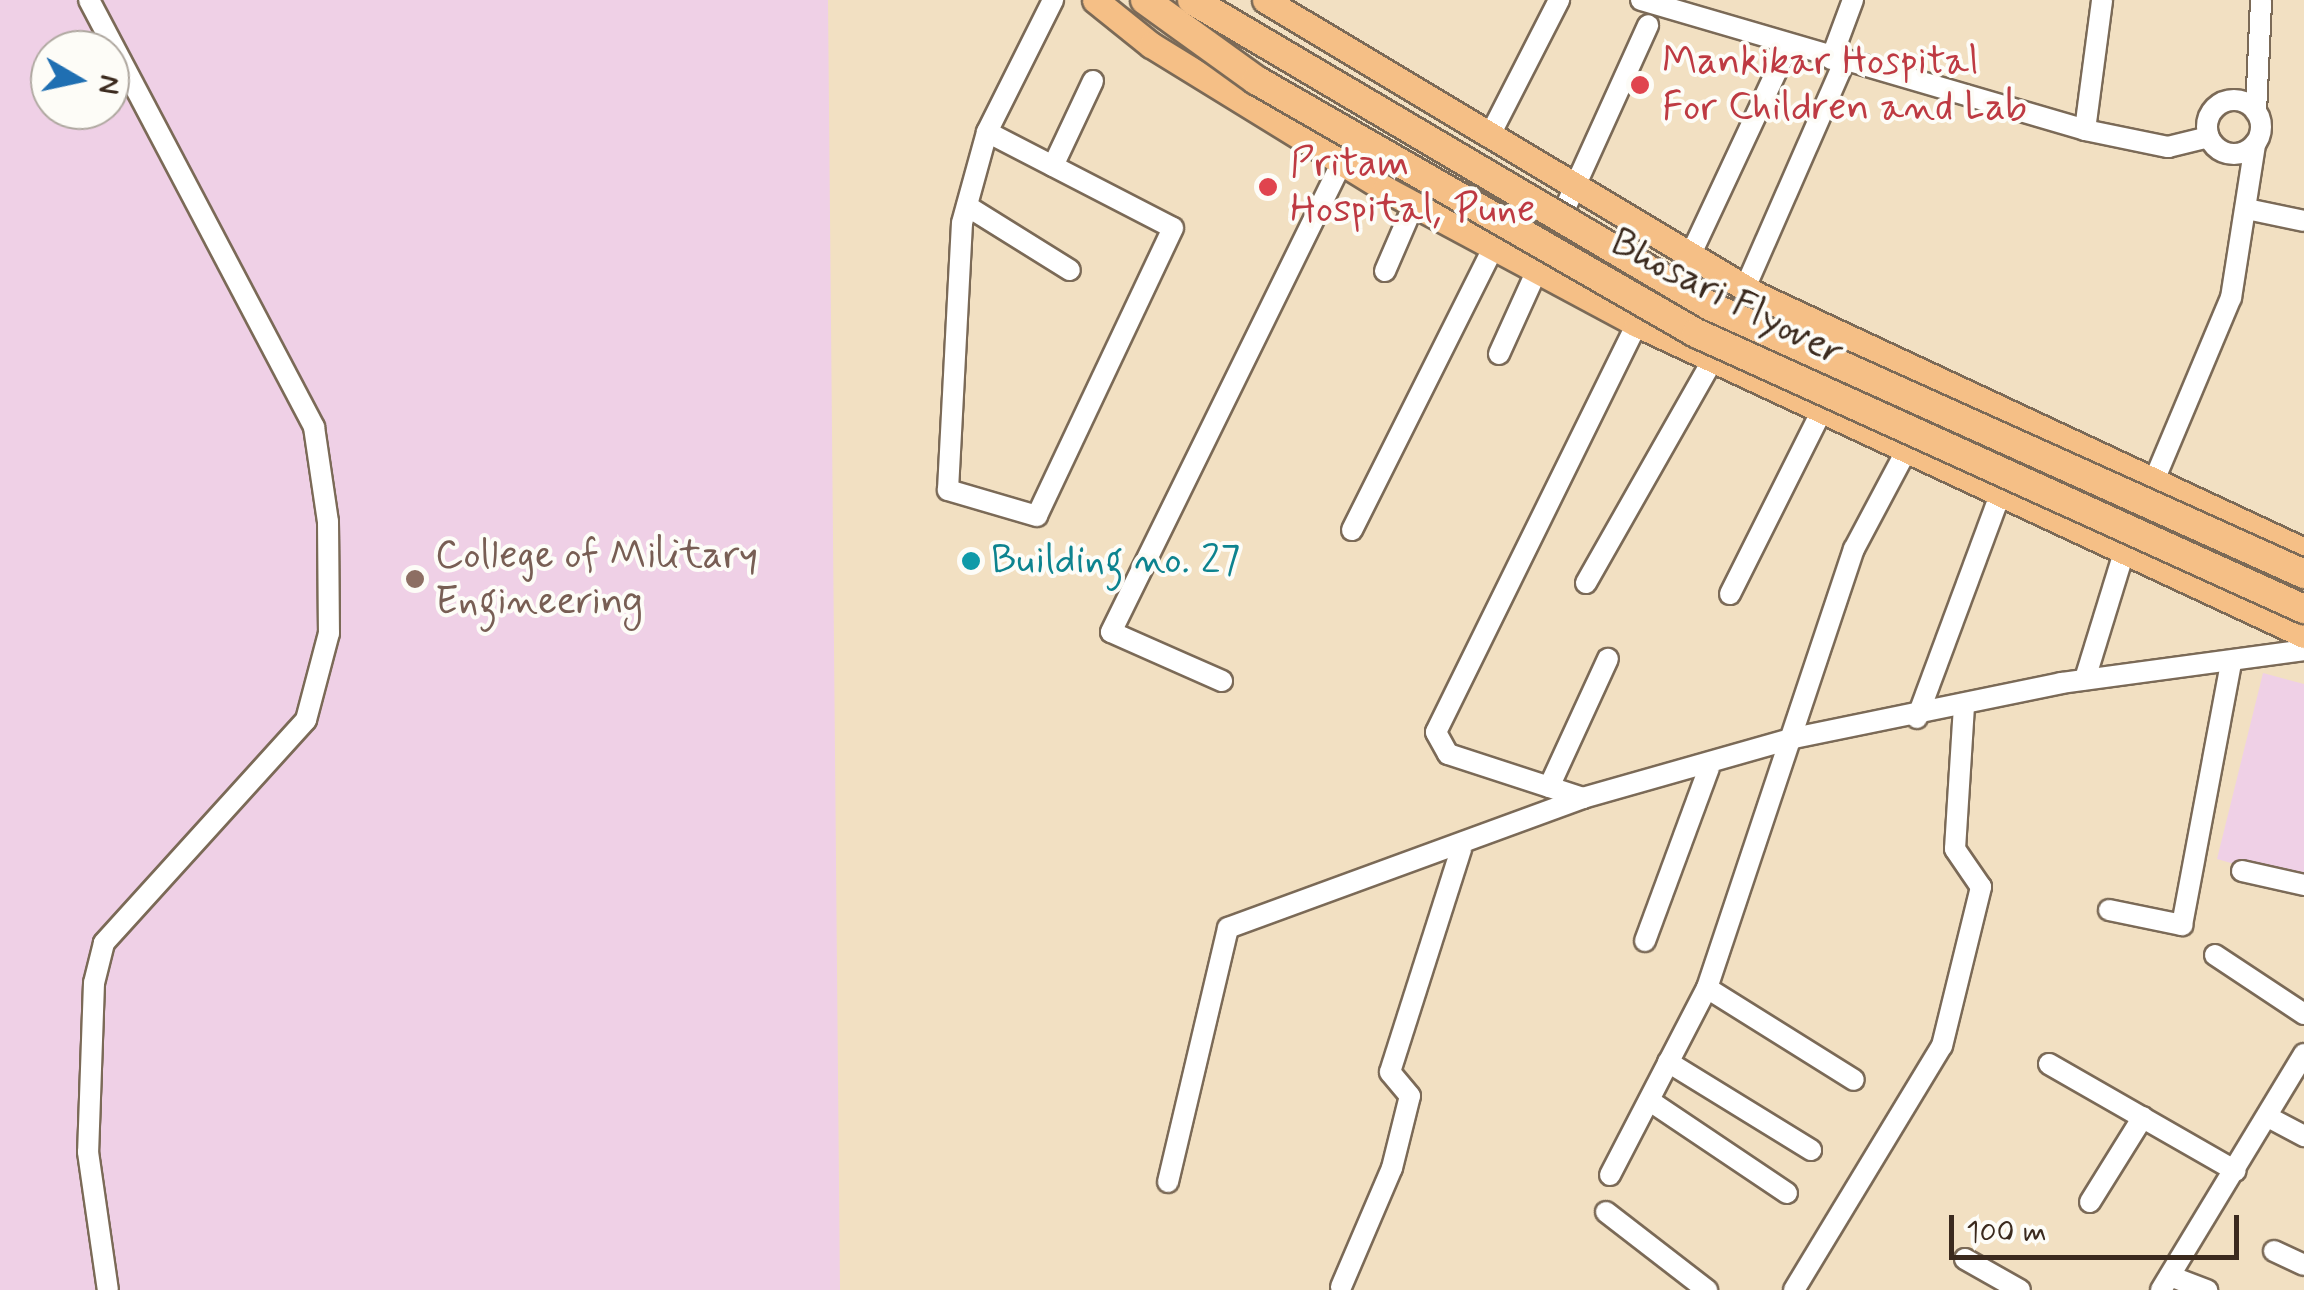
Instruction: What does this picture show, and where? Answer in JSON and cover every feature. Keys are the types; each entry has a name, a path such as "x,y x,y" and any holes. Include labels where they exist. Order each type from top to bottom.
{"highway":[{"name":"Bhosari Flyover","path":"1145,0 1256,80 1696,333 2304,609"},
{"name":"Bhosari Flyover","path":"1192,0 1710,306 2304,574"}],"main road":[{"path":"1095,0 1342,162 1637,324 2304,635"},
{"path":"1265,0 1745,288 2158,487 2304,550"}],"street":[{"path":"90,0 314,427 328,522 330,634 306,720 104,944 94,982 88,1152 108,1290"},
{"path":"987,132 1173,228 1036,516 948,490 967,206 987,132 1054,0"},
{"path":"1489,137 1560,0"},
{"path":"1641,0 1788,47 2086,130 2168,147 2209,137"},
{"path":"1745,288 1838,61 1853,0"},
{"path":"2086,130 2102,0"},
{"path":"2085,680 2124,552 2158,487 2231,298 2254,144 2260,0"},
{"path":"1499,354 1542,272 1648,26"},
{"path":"1690,256 1788,47"},
{"path":"1053,166 1093,81"},
{"path":"2209,137 2221,103 2256,112"},
{"path":"2209,137 2230,154 2254,144"},
{"path":"1222,682 1112,632 1342,162"},
{"path":"1384,271 1414,204"},
{"path":"967,206 1070,270"},
{"path":"2246,209 2304,221"},
{"path":"1352,530 1494,247"},
{"path":"1583,798 1448,754 1436,732 1637,324"},
{"path":"1586,583 1712,361"},
{"path":"1730,594 1821,412"},
{"path":"1610,1176 1707,988 1854,550 1906,451"},
{"path":"1917,718 2000,495"},
{"path":"1168,1182 1228,928 1353,877 1461,850 1583,798 1708,768 1794,738 1917,718 2085,680 2304,650"},
{"path":"1549,787 1608,659"},
{"path":"2109,910 2182,925 2231,663"},
{"path":"1794,1290 1942,1046 1981,886 1955,850 1964,706"},
{"path":"1644,941 1708,768"},
{"path":"1341,1286 1392,1168 1410,1096 1390,1072 1461,850"},
{"path":"2242,871 2304,885"},
{"path":"2215,954 2304,1014"},
{"path":"1707,988 1854,1080"},
{"path":"2207,1290 2166,1283 2304,1054"},
{"path":"1668,1062 1811,1150"},
{"path":"2050,1064 2236,1171"},
{"path":"1650,1101 1787,1193"},
{"path":"2268,1116 2304,1136"},
{"path":"2090,1202 2143,1117"},
{"path":"1606,1212 1707,1290"},
{"path":"2274,1251 2304,1265"},
{"path":"1965,1259 2020,1290"}],"shaded area":[{"name":"College of Military Engineering","path":"0,0 828,0 840,1290 0,1290"},
{"path":"2263,673 2304,684 2304,884 2217,859"}],"place":[{"name":"Mankikar Hospital For Children and Lab","path":"1640,85"},
{"name":"Pritam Hospital, Pune","path":"1268,187"},
{"name":"Building no. 27","path":"971,561"},
{"name":"College of Military Engineering","path":"415,579"}]}
